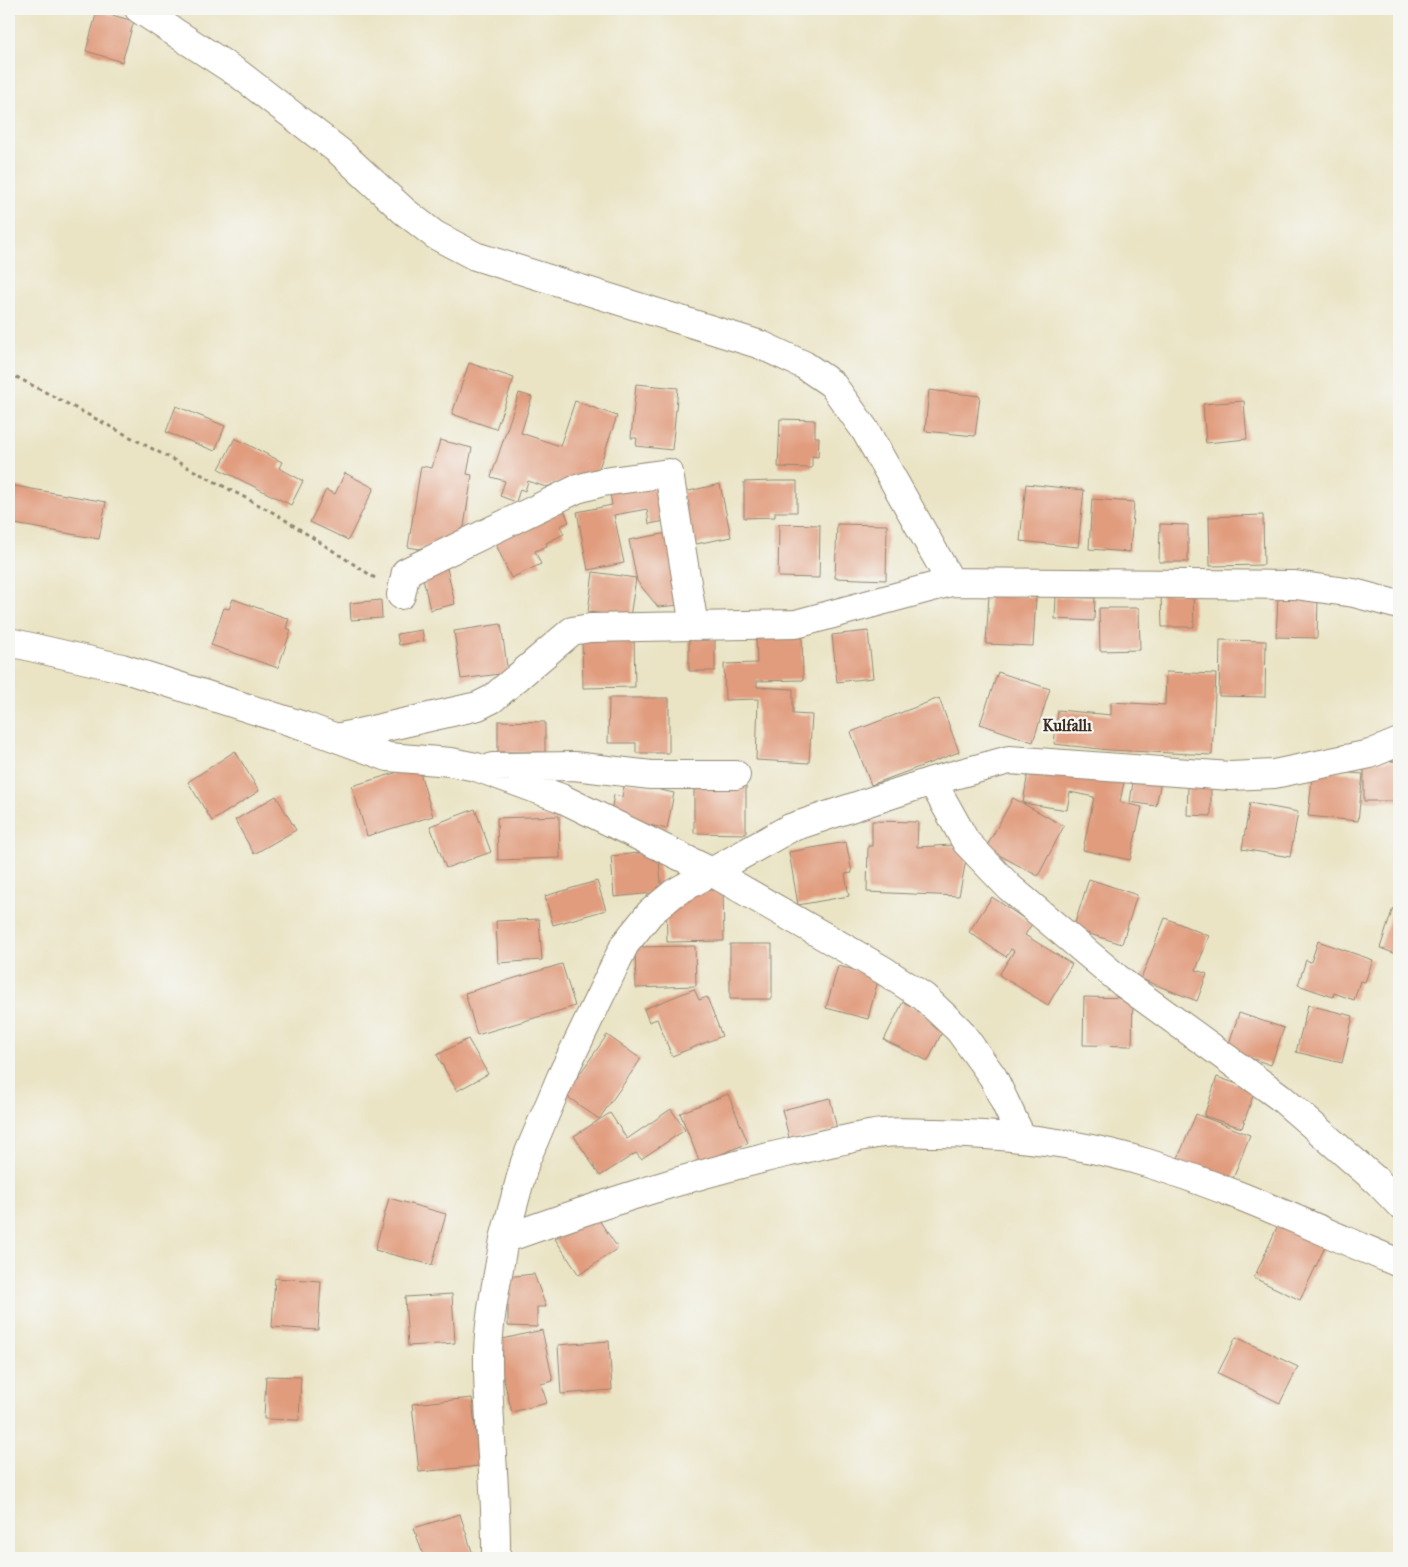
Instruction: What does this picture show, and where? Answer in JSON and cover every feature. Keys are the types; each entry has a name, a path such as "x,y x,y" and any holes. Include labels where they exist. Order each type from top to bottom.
{"street":[{"path":"139,9 239,74 340,152 404,211 435,235 459,248 475,256 761,345 811,370 832,384 865,430 951,582"},
{"path":"401,595 406,572 577,489 603,482 669,473 694,626"},
{"path":"337,738 478,706 492,699 572,631 590,628 796,624 951,582 1295,585 1354,593 1399,605"},
{"path":"9,642 122,668 337,738 388,757 451,762 476,767 561,798 710,872 883,970 924,998 959,1030 993,1077 1022,1138"},
{"path":"496,1558 497,1523 488,1352 490,1317 504,1240 525,1162 561,1077 625,944 650,912 674,893 790,828 932,781 1009,760 1230,776 1274,774 1370,754 1399,742"},
{"path":"476,767 574,766 651,776 736,775"},
{"path":"932,781 966,842 1009,888 1123,983 1280,1097 1378,1182 1399,1204"},
{"path":"504,1240 599,1205 714,1170 875,1134 958,1134 1022,1138 1099,1150 1164,1168 1399,1263"}],"path":[{"path":"9,373 276,514 401,595"}],"building":[{"path":"97,11 134,21 122,62 86,51"},
{"path":"469,363 514,378 496,429 452,414"},
{"path":"636,384 678,388 672,450 636,446 637,438 631,438"},
{"path":"929,390 980,396 975,436 925,431"},
{"path":"519,393 532,397 521,433 560,446 575,401 617,416 598,471 546,487 528,481 525,491 520,489 516,502 500,496 505,481 491,477"},
{"path":"1244,401 1247,439 1206,443 1203,404"},
{"path":"176,406 225,426 215,451 166,432"},
{"path":"780,419 815,420 815,437 819,437 818,457 812,456 812,468 778,467"},
{"path":"235,438 282,462 279,468 303,481 291,505 219,469"},
{"path":"440,440 472,448 467,474 472,475 463,533 420,549 408,547 421,466 432,468"},
{"path":"345,473 374,488 348,540 310,522 326,490 335,494"},
{"path":"797,481 797,512 775,512 775,517 744,518 744,482"},
{"path":"665,484 671,520 649,524 647,509 614,515 624,563 588,570 577,512 612,505 609,488"},
{"path":"720,484 731,537 691,545 680,493"},
{"path":"1026,484 1084,490 1078,547 1020,541"},
{"path":"9,485 106,502 99,539 9,523"},
{"path":"1092,499 1134,502 1130,552 1089,549"},
{"path":"564,510 569,522 560,526 564,534 546,543 547,546 535,551 541,564 511,578 495,542"},
{"path":"1263,515 1264,565 1210,566 1209,517"},
{"path":"779,524 820,525 819,578 778,577"},
{"path":"837,524 887,525 886,580 835,578"},
{"path":"1160,524 1188,525 1188,562 1159,562"},
{"path":"668,533 681,605 658,607 637,581 629,540"},
{"path":"447,568 455,604 430,610 422,573"},
{"path":"593,572 636,578 630,617 588,612"},
{"path":"1161,593 1193,593 1194,627 1162,627"},
{"path":"989,595 1036,597 1033,646 986,644"},
{"path":"1278,596 1318,597 1317,638 1276,637"},
{"path":"1056,597 1095,598 1094,621 1055,619"},
{"path":"233,599 289,619 286,628 291,630 278,668 211,645 224,608 229,609"},
{"path":"381,600 382,618 351,620 350,603"},
{"path":"1099,608 1139,608 1140,650 1100,651"},
{"path":"501,624 508,673 461,679 454,631"},
{"path":"422,630 424,641 399,645 397,634"},
{"path":"868,631 873,678 837,682 832,635"},
{"path":"802,635 803,680 757,681 757,687 793,689 793,714 812,715 809,763 756,760 758,699 725,700 724,664 757,663 756,637"},
{"path":"634,636 635,687 583,688 582,637"},
{"path":"689,639 715,639 715,671 689,671"},
{"path":"1220,640 1266,641 1265,697 1219,696"},
{"path":"998,672 1050,689 1033,742 980,724"},
{"path":"1166,672 1216,674 1212,755 1109,750 1054,744 1058,710 1111,715 1111,702 1165,705"},
{"path":"609,698 669,698 669,753 636,753 636,743 608,743"},
{"path":"939,698 959,752 871,785 851,732"},
{"path":"498,721 545,722 545,752 498,752"},
{"path":"235,751 259,791 212,821 188,782"},
{"path":"1399,761 1399,801 1364,801 1364,762"},
{"path":"418,766 433,816 367,836 352,786"},
{"path":"1029,766 1125,777 1120,802 1142,807 1130,860 1083,850 1094,797 1070,792 1067,810 1023,803"},
{"path":"1313,770 1363,774 1358,821 1308,816"},
{"path":"1134,776 1161,781 1156,806 1130,802"},
{"path":"625,782 674,793 667,829 610,816 614,795 622,797"},
{"path":"694,785 746,786 746,834 694,833"},
{"path":"1188,785 1211,785 1211,816 1187,815"},
{"path":"276,796 296,830 254,854 235,820"},
{"path":"1013,798 1064,826 1038,876 986,848"},
{"path":"1250,803 1298,812 1290,857 1242,849"},
{"path":"475,809 491,852 446,868 430,826"},
{"path":"559,816 560,858 498,860 497,818"},
{"path":"872,821 918,822 917,847 952,845 967,855 959,896 867,892 868,846 872,846"},
{"path":"846,842 852,873 845,874 849,896 798,905 789,852"},
{"path":"658,851 662,892 614,897 611,856"},
{"path":"1089,879 1137,895 1122,944 1073,929"},
{"path":"597,881 606,910 553,925 545,896"},
{"path":"692,890 723,890 724,941 667,942 666,902"},
{"path":"992,897 1032,924 1025,935 1072,964 1048,1005 999,975 1014,951 1011,949 1006,957 969,932"},
{"path":"1393,908 1399,910 1399,955 1380,948"},
{"path":"1165,918 1209,936 1196,970 1207,974 1197,1001 1141,979"},
{"path":"539,919 542,960 498,963 496,921"},
{"path":"1318,941 1373,960 1365,982 1360,981 1354,1000 1334,993 1333,997 1298,985 1306,960 1311,962"},
{"path":"730,944 772,944 772,999 730,999"},
{"path":"695,946 696,986 636,988 635,947"},
{"path":"562,964 575,1006 477,1035 465,993"},
{"path":"838,966 879,976 868,1019 826,1008"},
{"path":"694,989 699,1000 707,997 722,1036 672,1056 657,1019 649,1022 644,1009"},
{"path":"1084,997 1133,998 1132,1046 1083,1045"},
{"path":"903,1002 946,1024 928,1061 884,1040"},
{"path":"1308,1005 1353,1016 1342,1063 1296,1052"},
{"path":"1239,1013 1284,1028 1271,1065 1227,1050"},
{"path":"607,1035 641,1059 599,1119 565,1095"},
{"path":"468,1039 488,1074 457,1091 437,1055"},
{"path":"1217,1077 1255,1090 1242,1128 1204,1116"},
{"path":"728,1094 748,1143 700,1163 680,1113"},
{"path":"830,1098 837,1129 790,1141 782,1110"},
{"path":"671,1109 685,1130 641,1159 636,1153 600,1176 574,1136 610,1113 627,1139"},
{"path":"1196,1114 1250,1135 1231,1184 1176,1163"},
{"path":"389,1198 446,1214 432,1265 375,1250"},
{"path":"594,1213 618,1248 579,1275 555,1239"},
{"path":"1278,1225 1325,1247 1300,1300 1254,1278"},
{"path":"534,1274 546,1307 537,1307 537,1327 508,1326 508,1306 502,1306 506,1277"},
{"path":"275,1278 321,1281 318,1330 272,1327"},
{"path":"452,1294 455,1343 408,1346 405,1297"},
{"path":"542,1330 553,1381 541,1384 547,1403 512,1412 494,1341"},
{"path":"1236,1337 1298,1367 1280,1403 1218,1373"},
{"path":"609,1341 612,1390 561,1394 558,1345"},
{"path":"266,1376 301,1377 299,1420 264,1419"},
{"path":"472,1398 479,1466 419,1472 412,1404"},
{"path":"460,1514 474,1558 424,1558 414,1528"}],"district":[{"name":"Kulfallı","path":"1067,725"}]}
